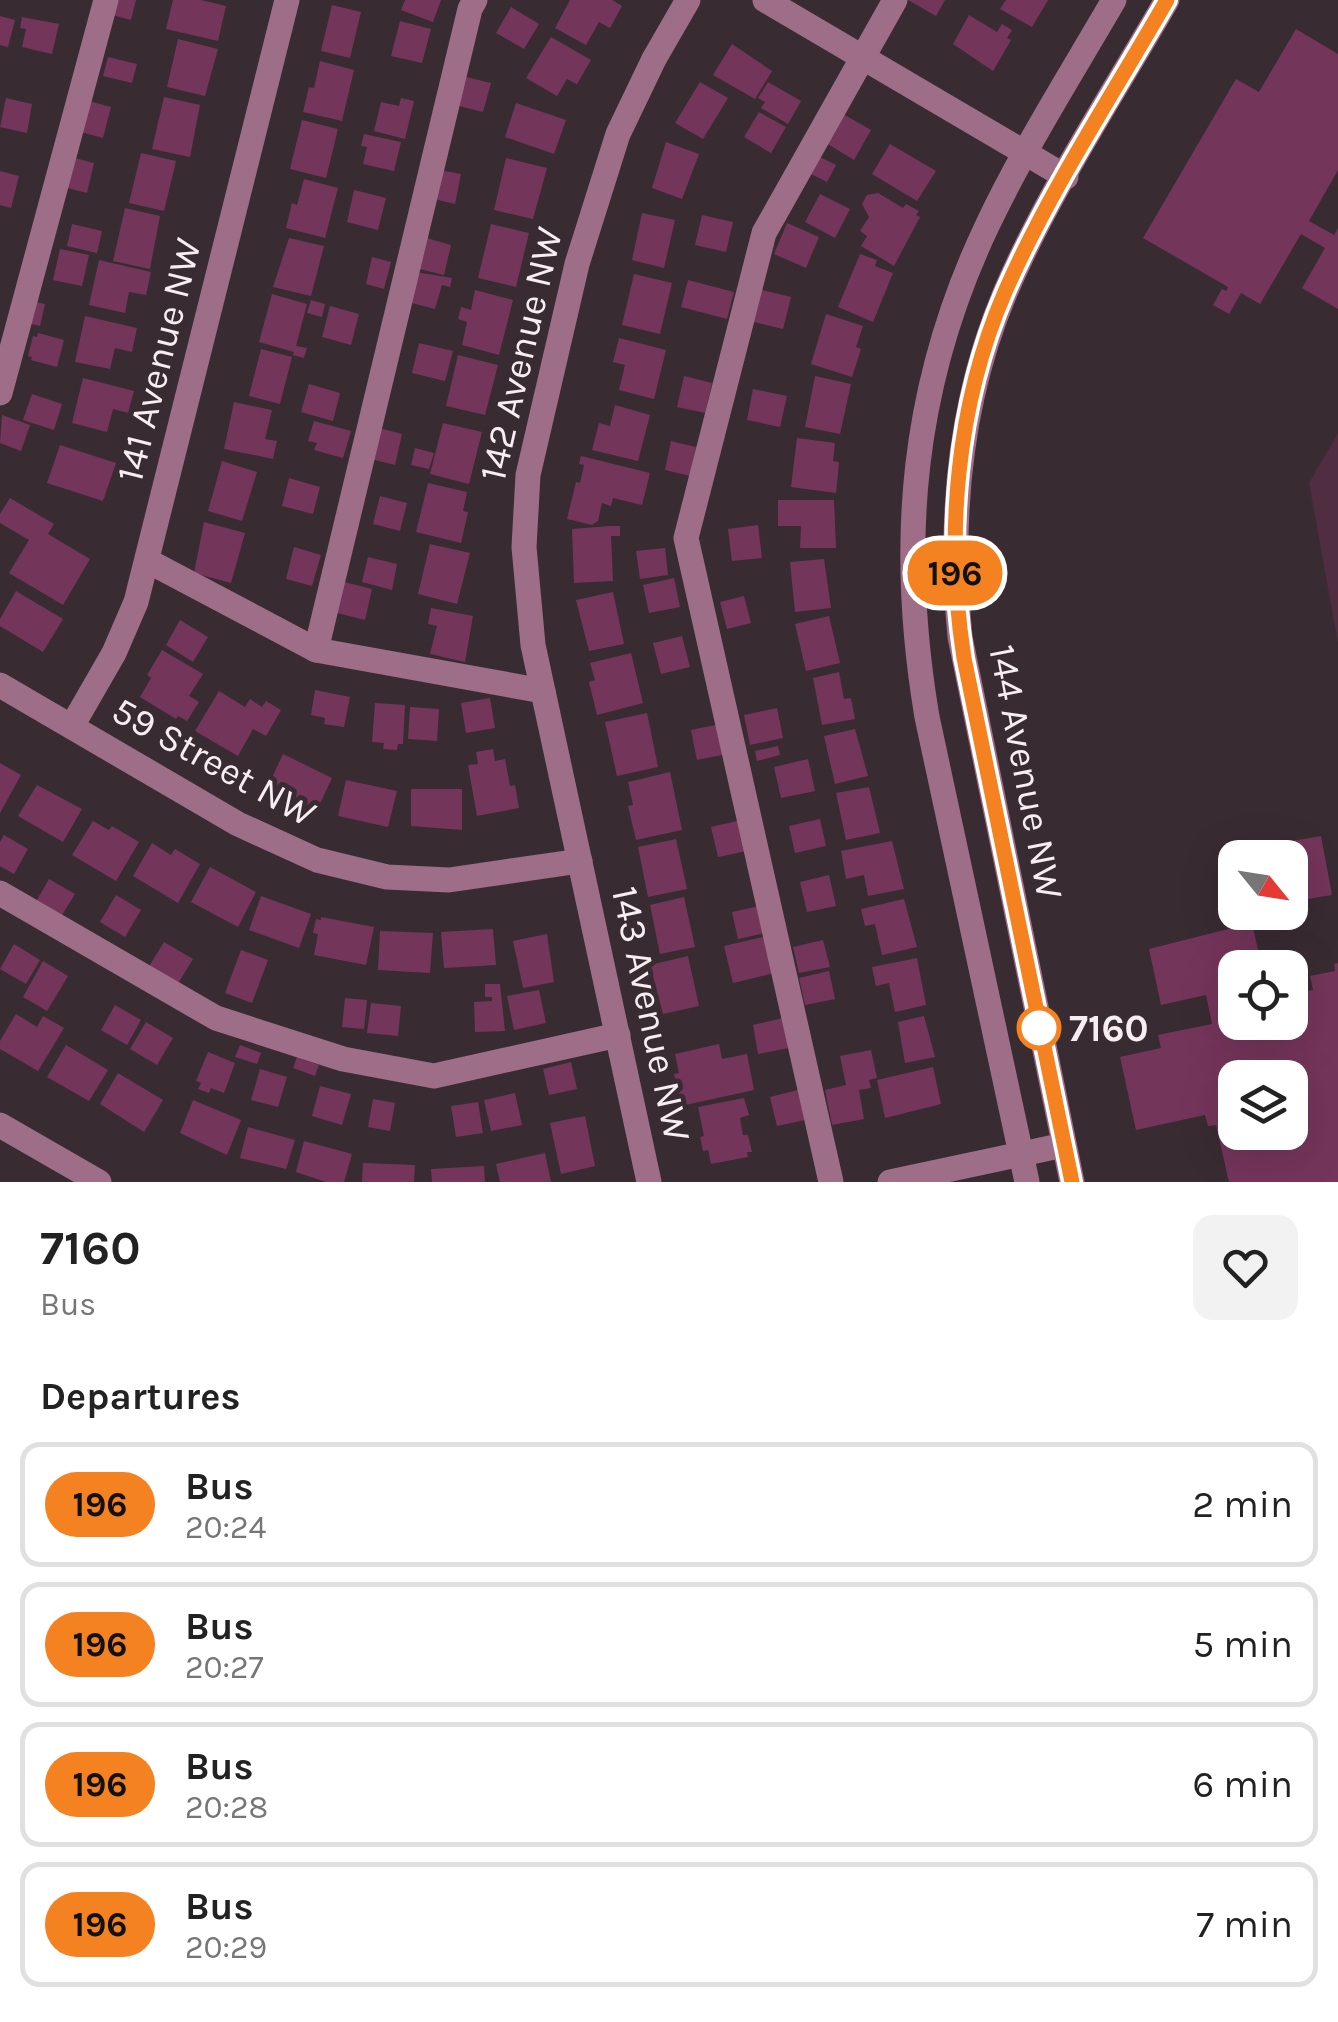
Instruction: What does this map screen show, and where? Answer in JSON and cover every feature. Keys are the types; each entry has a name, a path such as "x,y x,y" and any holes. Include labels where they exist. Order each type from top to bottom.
{"street":[{"path":"0,393 106,0"},
{"name":"141 Avenue NW","path":"72,726 126,628 148,561 287,0"},
{"path":"316,650 475,0"},
{"name":"142 Avenue NW","path":"580,862 533,645 525,577 528,475 577,264 602,180 635,97 688,0"},
{"path":"765,0 1066,177"},
{"path":"832,1182 686,538 764,233 895,0"},
{"path":"1027,1182 924,702 912,602 911,524 920,440 940,348 980,241 1025,153 1114,0"},
{"name":"144 Avenue NW","path":"1072,1182 967,679 957,604 955,524 964,442 988,342 1022,255 1167,0"},
{"path":"148,561 316,650 543,691"},
{"name":"59 Street NW","path":"0,684 238,824 285,848 352,870 387,877 449,880 580,862"},
{"name":"143 Avenue NW","path":"580,862 649,1182"},
{"path":"0,893 216,1018 343,1059 434,1076 618,1035"},
{"path":"0,1126 100,1182"},
{"path":"890,1182 1064,1145"}],"shaded area":[{"path":"1338,433 1338,643 1309,483"}],"building":[{"path":"112,0 136,0 131,20 108,14"},
{"path":"173,0 201,0 226,6 218,41 166,29"},
{"path":"405,0 441,0 433,22 401,10"},
{"path":"570,0 612,0 622,6 610,28 599,22 586,45 555,28"},
{"path":"908,0 945,0 936,16"},
{"path":"1006,0 1048,0 1032,27 1000,9"},
{"path":"332,5 361,12 350,58 321,51"},
{"path":"511,7 539,24 524,49 496,33"},
{"path":"969,15 997,32 1002,24 1012,30 1007,38 1011,40 993,71 953,44"},
{"path":"0,16 15,20 8,47 0,45"},
{"path":"22,17 59,24 52,54 22,47 26,29 20,28"},
{"path":"400,21 431,29 422,63 391,56"},
{"path":"1296,29 1338,54 1338,170 1309,221 1334,235 1338,228 1338,309 1302,288 1325,248 1301,234 1260,304 1241,293 1229,314 1213,305 1222,289 1226,291 1228,287 1143,238 1236,79 1259,92"},
{"path":"551,37 591,60 577,84 567,79 557,96 526,78"},
{"path":"178,39 218,49 205,96 167,87"},
{"path":"732,44 772,71 755,99 713,75"},
{"path":"108,57 137,64 132,83 103,76"},
{"path":"320,61 354,70 342,121 303,112"},
{"path":"462,76 491,83 483,112 455,105"},
{"path":"700,82 728,98 703,139 675,123"},
{"path":"768,82 801,101 788,124 761,108 765,102 758,98"},
{"path":"164,97 200,105 190,157 152,149"},
{"path":"6,98 32,104 27,133 0,127"},
{"path":"401,98 414,101 405,139 374,131 381,102 399,106"},
{"path":"82,99 111,107 103,138 73,130"},
{"path":"516,103 566,120 554,154 505,137"},
{"path":"759,112 786,127 771,153 744,137"},
{"path":"843,114 871,130 854,160 826,143"},
{"path":"302,120 338,129 326,178 290,169"},
{"path":"364,134 401,142 394,171 363,164 367,147 361,146"},
{"path":"666,142 699,154 682,199 652,188"},
{"path":"890,144 936,171 917,201 872,174"},
{"path":"141,153 176,161 164,211 129,203"},
{"path":"67,156 94,163 87,193 60,186"},
{"path":"818,156 836,165 827,182 809,173"},
{"path":"506,158 547,168 533,219 494,210"},
{"path":"440,170 461,174 455,204 434,199"},
{"path":"0,171 19,176 11,208 0,205"},
{"path":"304,179 338,188 325,238 286,228"},
{"path":"354,190 386,198 378,230 347,222"},
{"path":"878,193 903,208 906,204 919,211 916,215 920,217 894,266 861,246 867,236 860,231 869,217 862,204 867,195"},
{"path":"820,194 850,209 835,238 805,222"},
{"path":"125,208 160,216 150,269 113,261"},
{"path":"642,213 675,220 664,268 632,260"},
{"path":"702,215 733,222 726,252 695,245"},
{"path":"787,223 819,237 806,268 774,254"},
{"path":"72,224 102,231 97,253 67,246"},
{"path":"491,224 529,233 516,287 478,278"},
{"path":"423,237 451,245 444,275 415,268"},
{"path":"289,238 324,246 311,296 273,287"},
{"path":"60,249 89,255 82,286 53,280"},
{"path":"860,254 877,260 875,266 893,273 873,322 838,307"},
{"path":"372,257 391,262 384,289 366,284"},
{"path":"99,260 151,272 146,295 129,292 125,313 89,305"},
{"path":"416,272 452,278 450,287 442,285 435,309 408,302"},
{"path":"634,274 672,283 660,334 622,325"},
{"path":"688,280 734,292 727,319 681,307"},
{"path":"475,290 513,300 499,355 462,345 467,322 458,319 461,307 471,310"},
{"path":"762,290 791,297 783,329 754,322"},
{"path":"272,294 307,304 296,346 307,348 304,358 259,342"},
{"path":"311,300 325,304 322,317 307,313"},
{"path":"32,301 45,304 40,326 27,323"},
{"path":"330,306 359,314 351,345 322,337"},
{"path":"826,314 863,326 852,377 811,364"},
{"path":"85,316 137,328 132,352 115,348 110,369 75,362"},
{"path":"38,333 64,340 57,367 28,356 33,336"},
{"path":"619,338 666,350 654,399 619,390 625,365 613,362"},
{"path":"419,343 453,351 445,381 412,373"},
{"path":"261,349 292,357 280,404 249,396"},
{"path":"458,355 498,365 485,415 446,406"},
{"path":"684,376 712,383 705,413 677,407"},
{"path":"815,376 851,384 840,434 805,427"},
{"path":"83,378 134,391 128,413 113,409 107,432 72,423"},
{"path":"309,384 340,393 333,421 301,412"},
{"path":"753,389 787,396 780,427 747,420"},
{"path":"32,394 62,404 54,430 23,420"},
{"path":"234,402 272,410 265,439 277,441 273,459 224,449"},
{"path":"615,405 650,415 638,461 592,450 599,423 610,426"},
{"path":"2,415 30,425 21,451 0,443"},
{"path":"314,421 351,431 343,458 314,450 317,443 308,441"},
{"path":"443,423 482,432 469,484 430,474"},
{"path":"379,428 402,434 395,465 371,459"},
{"path":"797,438 835,443 833,461 839,462 836,493 791,487"},
{"path":"671,441 696,447 690,476 665,470"},
{"path":"60,445 116,463 103,501 47,483"},
{"path":"415,448 434,453 429,469 411,465"},
{"path":"581,456 650,473 642,505 613,498 611,506 602,503 598,521 592,525 567,519 584,465 579,464"},
{"path":"222,461 257,472 242,521 208,511"},
{"path":"289,478 320,487 313,514 282,506"},
{"path":"428,483 467,492 463,511 468,512 461,543 416,532"},
{"path":"380,496 407,503 400,531 373,524"},
{"path":"10,498 54,524 48,534 90,559 63,605 9,573 29,540 0,523 0,514"},
{"path":"778,500 834,500 836,548 800,548 801,526 778,526"},
{"path":"204,522 245,533 231,583 194,573"},
{"path":"758,525 762,558 732,561 728,529"},
{"path":"620,526 620,536 611,536 613,581 574,583 572,529"},
{"path":"430,544 470,553 457,604 418,594"},
{"path":"294,547 321,555 312,586 286,579"},
{"path":"665,548 668,575 640,579 636,551"},
{"path":"368,557 397,564 392,590 362,582"},
{"path":"824,559 831,608 795,612 790,562"},
{"path":"674,578 680,607 649,613 643,585"},
{"path":"340,581 372,589 365,620 333,612"},
{"path":"16,591 63,619 43,652 0,626"},
{"path":"613,592 624,644 589,651 576,600"},
{"path":"744,596 751,623 727,629 720,602"},
{"path":"431,608 473,616 465,662 430,654 437,626 428,624"},
{"path":"829,616 840,663 806,671 795,624"},
{"path":"180,620 208,637 193,662 166,645"},
{"path":"682,636 690,667 661,674 653,643"},
{"path":"162,650 203,674 189,696 199,702 187,721 178,716 176,719 140,697"},
{"path":"631,653 643,703 597,715 589,682 595,680 590,663"},
{"path":"839,672 844,699 851,698 855,719 822,725 813,678"},
{"path":"315,690 350,697 344,727 324,724 325,718 311,715"},
{"path":"219,691 245,707 250,699 262,707 266,701 281,710 266,736 253,729 238,756 195,731"},
{"path":"490,698 495,728 466,733 461,703"},
{"path":"375,703 405,705 403,744 398,744 397,750 383,749 384,743 372,742"},
{"path":"410,707 439,709 437,741 408,739"},
{"path":"777,708 783,738 750,745 744,715"},
{"path":"647,713 658,767 617,776 605,722"},
{"path":"721,724 727,754 697,760 691,730"},
{"path":"855,729 868,776 835,784 824,736"},
{"path":"778,746 780,755 757,761 755,751"},
{"path":"493,749 495,761 505,759 519,808 477,816 468,765 478,764 476,752"},
{"path":"283,754 332,778 317,810 268,786"},
{"path":"808,759 815,791 781,798 774,767"},
{"path":"0,763 21,775 0,813"},
{"path":"670,772 682,830 636,840 628,806 633,805 628,782"},
{"path":"346,780 397,791 388,827 338,816"},
{"path":"37,785 82,809 63,842 18,816"},
{"path":"869,787 880,833 846,840 836,793"},
{"path":"411,789 462,789 462,830 411,826"},
{"path":"820,819 826,846 795,853 789,826"},
{"path":"741,820 747,851 718,857 711,827"},
{"path":"93,821 109,830 112,826 139,842 116,881 72,855"},
{"path":"4,835 28,849 14,874 0,866 0,842"},
{"path":"1321,836 1332,895 1308,899 1308,840 1298,840"},
{"path":"676,839 687,889 648,897 638,847"},
{"path":"892,841 904,889 868,896 864,875 846,879 841,851"},
{"path":"152,843 171,855 175,849 200,864 178,903 133,876"},
{"path":"210,867 256,892 238,927 191,902"},
{"path":"829,875 836,906 807,912 800,882"},
{"path":"49,879 75,894 59,920 34,905"},
{"path":"116,895 141,910 125,937 100,922"},
{"path":"261,896 311,914 299,948 249,930"},
{"path":"684,897 695,947 660,954 650,905"},
{"path":"904,899 917,947 882,955 875,924 865,926 861,909"},
{"path":"759,906 765,933 738,939 732,912"},
{"path":"316,919 374,927 366,965 314,955 318,934 313,933"},
{"path":"493,929 496,965 444,968 441,932"},
{"path":"1224,930 1254,930 1258,950 1218,950 1218,1040 1308,1040 1308,991 1313,990 1310,976 1335,971 1334,964 1338,963 1338,1182 1229,1182 1222,1150 1308,1150 1308,1060 1218,1060 1218,1134 1216,1125 1208,1126 1205,1115 1136,1130 1120,1057 1161,1048 1158,1035 1212,1024 1206,995 1161,1005 1149,949"},
{"path":"380,931 433,933 430,973 378,970"},
{"path":"547,934 554,982 523,988 513,941"},
{"path":"767,936 775,973 733,983 724,946"},
{"path":"823,940 830,967 799,973 793,947"},
{"path":"164,942 193,959 177,985 148,968"},
{"path":"14,944 40,960 26,984 0,969"},
{"path":"241,950 268,960 252,1003 225,993"},
{"path":"688,956 699,1006 663,1014 650,965"},
{"path":"917,958 926,1005 895,1012 889,983 876,986 872,967"},
{"path":"43,961 68,976 47,1011 23,997"},
{"path":"829,971 835,999 805,1005 799,978"},
{"path":"485,984 500,984 505,1031 475,1032 474,1002 492,1001 492,997 485,997"},
{"path":"539,990 546,1023 514,1030 507,996"},
{"path":"345,998 367,1000 364,1029 342,1027"},
{"path":"371,1003 401,1006 398,1036 367,1033"},
{"path":"115,1005 141,1020 127,1045 101,1030"},
{"path":"16,1014 37,1027 43,1016 64,1028 38,1071 0,1049 0,1041"},
{"path":"924,1016 935,1057 905,1063 898,1022"},
{"path":"783,1018 789,1048 758,1054 753,1025"},
{"path":"146,1022 173,1038 157,1065 130,1049"},
{"path":"719,1044 722,1059 747,1054 754,1090 681,1106 674,1074 679,1073 675,1054"},
{"path":"66,1045 108,1070 89,1101 47,1077"},
{"path":"240,1045 261,1053 257,1064 235,1057"},
{"path":"871,1050 877,1078 869,1080 871,1088 859,1090 864,1119 832,1125 825,1090 846,1085 840,1056"},
{"path":"208,1052 235,1063 224,1093 198,1089 201,1083 196,1081"},
{"path":"297,1057 319,1065 315,1076 293,1068"},
{"path":"571,1062 577,1089 549,1095 543,1069"},
{"path":"933,1067 941,1104 885,1118 877,1080"},
{"path":"260,1069 287,1077 278,1107 251,1100"},
{"path":"118,1073 163,1100 144,1132 100,1104"},
{"path":"320,1086 351,1094 342,1125 312,1116"},
{"path":"798,1090 805,1120 777,1126 770,1097"},
{"path":"515,1093 522,1125 491,1131 484,1100"},
{"path":"744,1098 749,1115 740,1118 752,1152 747,1152 748,1157 711,1164 708,1150 703,1151 698,1107"},
{"path":"373,1099 395,1103 390,1131 368,1127"},
{"path":"193,1100 241,1120 227,1155 180,1133"},
{"path":"478,1102 483,1133 456,1137 451,1106"},
{"path":"585,1116 595,1166 561,1174 550,1123"},
{"path":"248,1127 295,1140 286,1169 240,1158"},
{"path":"304,1141 352,1154 344,1182 326,1182 296,1172"},
{"path":"545,1153 551,1182 500,1182 496,1164"},
{"path":"363,1163 415,1165 414,1182 362,1182"},
{"path":"484,1166 485,1182 432,1182 431,1169"}],"bus line":[{"name":"196","path":"1072,1182 960,638 955,570 958,480 974,388 1003,296 1043,216 1167,0"}],"place":[{"name":"7160","path":"1039,1028"}]}
